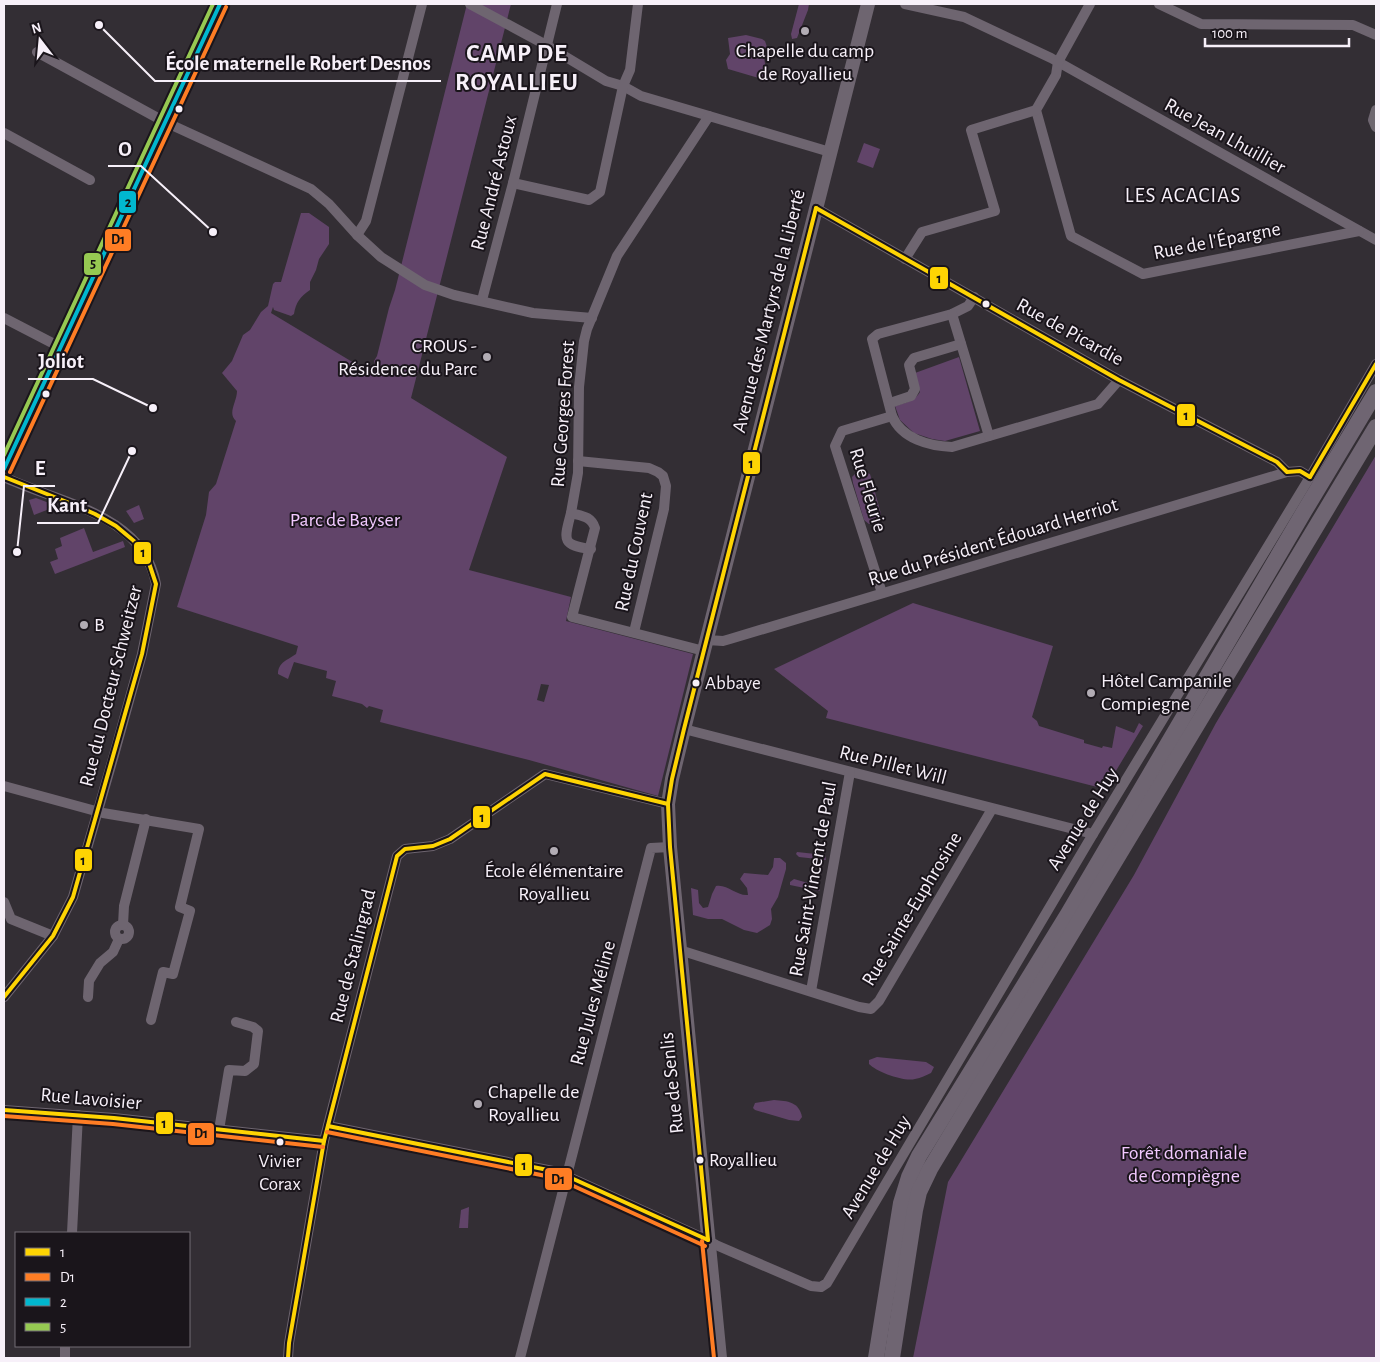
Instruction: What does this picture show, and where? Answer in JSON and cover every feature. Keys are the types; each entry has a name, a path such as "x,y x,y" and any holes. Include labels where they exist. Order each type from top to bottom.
{"main road":[{"path":"876,1358 901,1203 909,1177 919,1156 1068,914 1376,392"},
{"path":"892,1358 915,1210 919,1192 930,1169 1376,427"}],"street":[{"path":"4,469 220,4"},
{"path":"357,235 366,221 422,4"},
{"path":"470,4 606,80 623,86 641,96 830,152"},
{"name":"Rue André Astoux","path":"482,300 557,4"},
{"path":"513,183 589,200 600,192 623,86 630,70 638,4"},
{"name":"Avenue des Martyrs de la Liberté","path":"668,804 684,729 868,4"},
{"name":"Rue Jean Lhuillier","path":"905,4 964,17 1058,62 1376,240"},
{"path":"905,259 922,232 995,211 971,130 1036,110 1056,75 1058,62 1090,4"},
{"path":"1159,4 1201,24 1353,25 1376,35"},
{"path":"37,52 164,122 311,189 329,204 357,235 381,257 425,285 454,295 533,313 592,318"},
{"name":"Rue de l'Épargne","path":"1036,110 1071,236 1143,274 1359,231"},
{"path":"1376,110 1373,120 1376,127"},
{"name":"Rue Georges Forest","path":"591,550 574,547 568,543 566,534 578,473 579,387 584,341 617,256 709,116"},
{"path":"4,133 90,180"},
{"name":"Rue de Picardie","path":"816,208 1119,380 1277,462 1287,472 1300,471 1310,477"},
{"path":"974,297 968,306 952,314 878,334 872,339 892,416 898,426 908,435 936,446 952,447 1098,404 1119,380"},
{"path":"952,314 989,436"},
{"path":"4,318 60,347"},
{"path":"890,403 911,396 914,390 909,365 914,358 961,344"},
{"name":"Avenue de Huy","path":"708,1240 811,1286 817,1287 827,1284 1092,834 1154,737 1376,364"},
{"name":"Rue Fleurie","path":"882,593 835,446 842,431 892,416"},
{"name":"Rue du Couvent","path":"578,461 649,468 663,476 666,486 664,510 634,632"},
{"name":"Rue du Président Édouard Herriot","path":"706,645 1287,472"},
{"name":"Rue du Docteur Schweitzer","path":"4,477 90,511 114,523 130,535 139,545 154,573 156,584 142,654 72,896 53,936 4,997"},
{"name":"Rue Georges Forest","path":"571,513 590,518 595,528 591,550 572,618 706,645"},
{"name":"Rue Pillet Will","path":"684,729 1092,834"},
{"name":"Rue Saint-Vincent de Paul","path":"811,991 850,772"},
{"name":"Rue de Stalingrad","path":"288,1358 290,1334 324,1141 397,856 401,851 433,846 450,839 545,774 668,804"},
{"path":"4,786 98,811 199,829 180,907 190,911 173,974 163,972 151,1020"},
{"name":"Rue de Senlis","path":"668,804 679,953 720,1358"},
{"name":"Rue Sainte-Euphrosine","path":"679,953 686,952 859,1007 871,1009 875,1006 992,809"},
{"path":"88,997 89,981 100,963 113,952 119,938 115,934 116,928 123,925 124,906 146,819"},
{"name":"Rue Jules Méline","path":"520,1358 651,848 670,847"},
{"path":"4,902 11,919 53,936"},
{"path":"219,1130 229,1070 245,1071 254,1064 258,1031 253,1027 236,1022"},
{"name":"Rue Lavoisier","path":"4,1110 78,1115 324,1141"},
{"path":"72,1232 78,1115"},
{"path":"328,1126 558,1172 708,1240"}],"green space":[{"name":"Parc de Bayser","path":"467,4 511,4 411,398 507,457 469,570 571,597 566,621 693,654 658,796 529,760 380,722 383,710 369,706 367,708 362,704 332,696 336,681 326,678 327,671 294,662 288,679 278,674 282,664 296,654 298,646 177,607 206,515 209,492 216,484 236,421 233,418 232,411 237,391 222,373 232,361 243,335 250,330 261,312 268,306 273,284 281,282 301,213 309,213 329,227 329,244 319,259 310,282 310,290 299,300 294,314 291,316 274,310 273,307 271,313 374,375 376,367 374,361 395,290","holes":["541,684 549,685 544,702 537,700"]},
{"path":"799,4 809,4 808,10 797,38 792,39 791,34"},
{"path":"746,35 765,41 767,47 763,51 766,70 762,79 728,69 726,60 730,54 728,38"},
{"path":"864,143 880,149 873,168 857,162"},
{"path":"959,357 980,431 945,441 914,433 900,420 895,406 913,400 920,392 915,373"},
{"name":"Forêt domaniale de Compiègne","path":"1376,455 1376,1358 913,1358 948,1182 1134,875 1216,723"},
{"path":"857,472 870,474 881,514 881,518 875,523 869,524 864,520 852,477"},
{"path":"36,498 57,506 34,515 29,500"},
{"path":"139,505 144,519 134,523 126,511"},
{"path":"84,528 93,552 123,541 125,547 55,574 50,562 58,559 55,549 62,546 60,538"},
{"path":"913,603 1053,646 1032,717 1039,726 1084,740 1084,743 1102,748 1103,746 1112,748 1116,726 1134,733 1139,723 1143,726 1105,789 826,718 828,711 774,669"},
{"path":"797,852 825,855 826,860 799,857 796,854"},
{"path":"774,858 780,858 786,863 786,869 778,897 771,909 772,919 770,925 757,933 744,930 722,919 708,919 693,915 691,888 698,890 699,903 703,908 708,907 716,886 748,895 747,888 740,879 744,873 768,875 773,867"},
{"path":"794,879 815,885 820,890 790,885 790,882"},
{"path":"877,1057 926,1062 934,1067 931,1073 917,1079 898,1078 884,1073 869,1064 869,1060"},
{"path":"774,1100 796,1105 802,1117 799,1121 789,1120 753,1108 755,1103"},
{"path":"469,1207 468,1228 459,1228 461,1210"}],"transit line":[{"name":"5","path":"4,455 213,4"},
{"name":"2","path":"4,469 220,4"},
{"name":"D1","path":"10,472 226,7"},
{"name":"1","path":"816,208 1119,380 1277,462 1287,472 1300,471 1310,477"},
{"name":"1","path":"708,1240 670,847 668,804 684,729 816,208"},
{"name":"1","path":"1310,477 1376,364"},
{"name":"1","path":"4,477 95,514 116,526 134,541 148,560 156,584 142,654 73,897 53,936 4,997"},
{"name":"1","path":"288,1358 324,1141 397,856 405,849 433,846 450,839 545,774 668,804"},
{"name":"1","path":"4,1110 114,1118 324,1141"},
{"name":"D1","path":"4,1116 113,1124 323,1147"},
{"name":"1","path":"328,1126 558,1172 708,1240"},
{"name":"D1","path":"327,1132 556,1178 705,1246"},
{"name":"D1","path":"702,1241 714,1358"}],"place":[{"name":"École maternelle Robert Desnos","path":"99,25"},
{"name":"Chapelle du camp de Royallieu","path":"805,31"},
{"name":"O","path":"213,232"},
{"name":"CROUS - Résidence du Parc","path":"487,357"},
{"name":"Joliot","path":"153,408"},
{"name":"Kant","path":"132,451"},
{"name":"E","path":"17,552"},
{"name":"B","path":"84,625"},
{"name":"Abbaye","path":"696,683"},
{"name":"Hôtel Campanile Compiegne","path":"1091,693"},
{"name":"École élémentaire Royallieu","path":"554,851"},
{"name":"Chapelle de Royallieu","path":"478,1104"},
{"name":"Vivier Corax","path":"280,1142"},
{"name":"Royallieu","path":"700,1160"}],"district":[{"name":"CAMP DE ROYALLIEU","path":"517,68"},
{"name":"LES ACACIAS","path":"1183,195"}]}
